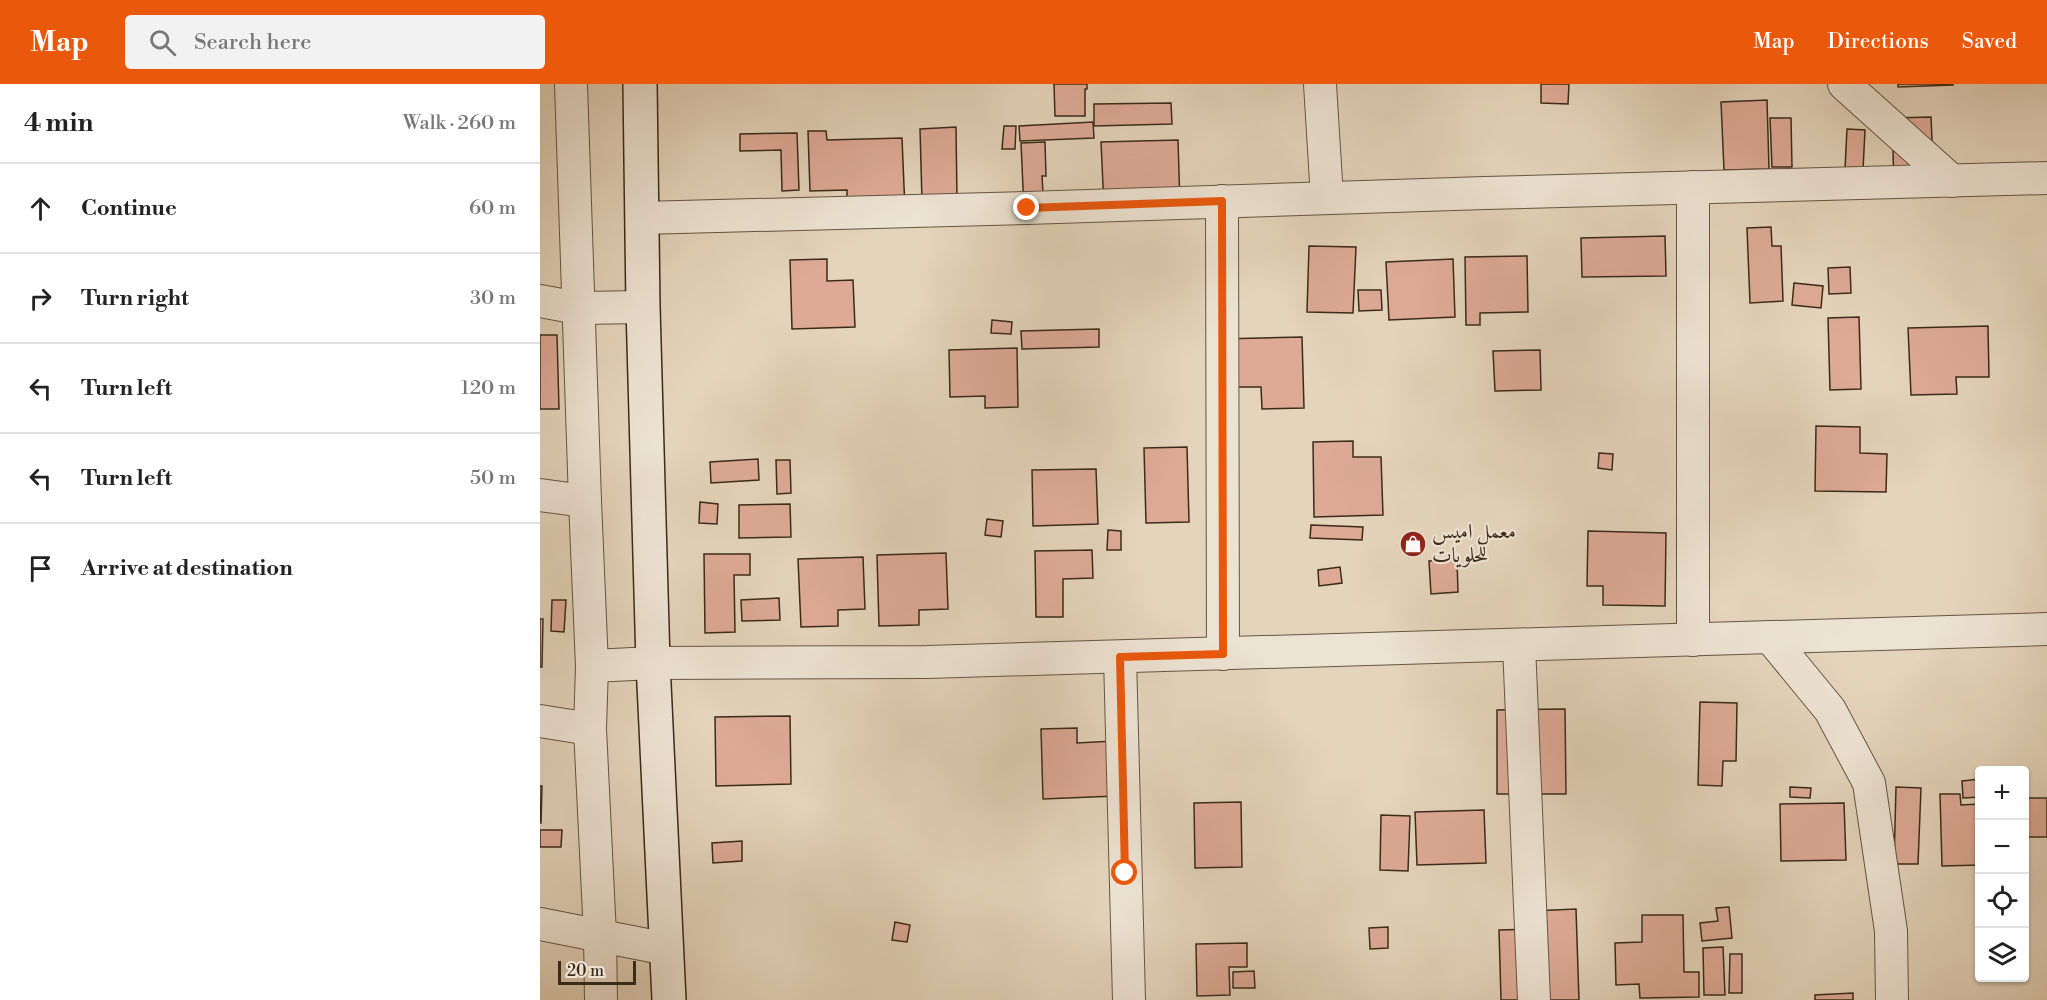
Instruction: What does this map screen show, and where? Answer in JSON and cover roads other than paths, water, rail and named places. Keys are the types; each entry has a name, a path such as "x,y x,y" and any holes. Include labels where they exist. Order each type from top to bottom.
{"street":[{"path":"571,84 592,666 590,729 601,1000"},
{"path":"640,84 643,307 654,663 669,1000"},
{"path":"1320,84 1327,198"},
{"path":"1844,84 1952,181"},
{"path":"642,218 2047,178"},
{"path":"1693,187 1693,640"},
{"path":"1222,201 1223,654"},
{"path":"540,301 578,308 643,307"},
{"path":"540,495 585,501"},
{"path":"592,666 654,663 927,662 2047,629"},
{"path":"1770,638 1830,710 1869,783 1891,932 1892,1000"},
{"path":"1519,645 1534,1000"},
{"path":"1120,657 1129,1000"},
{"path":"540,721 590,729"},
{"path":"540,924 667,949"}],"place":[{"name":"معمل اميس للحلويات","path":"1413,544"}]}
